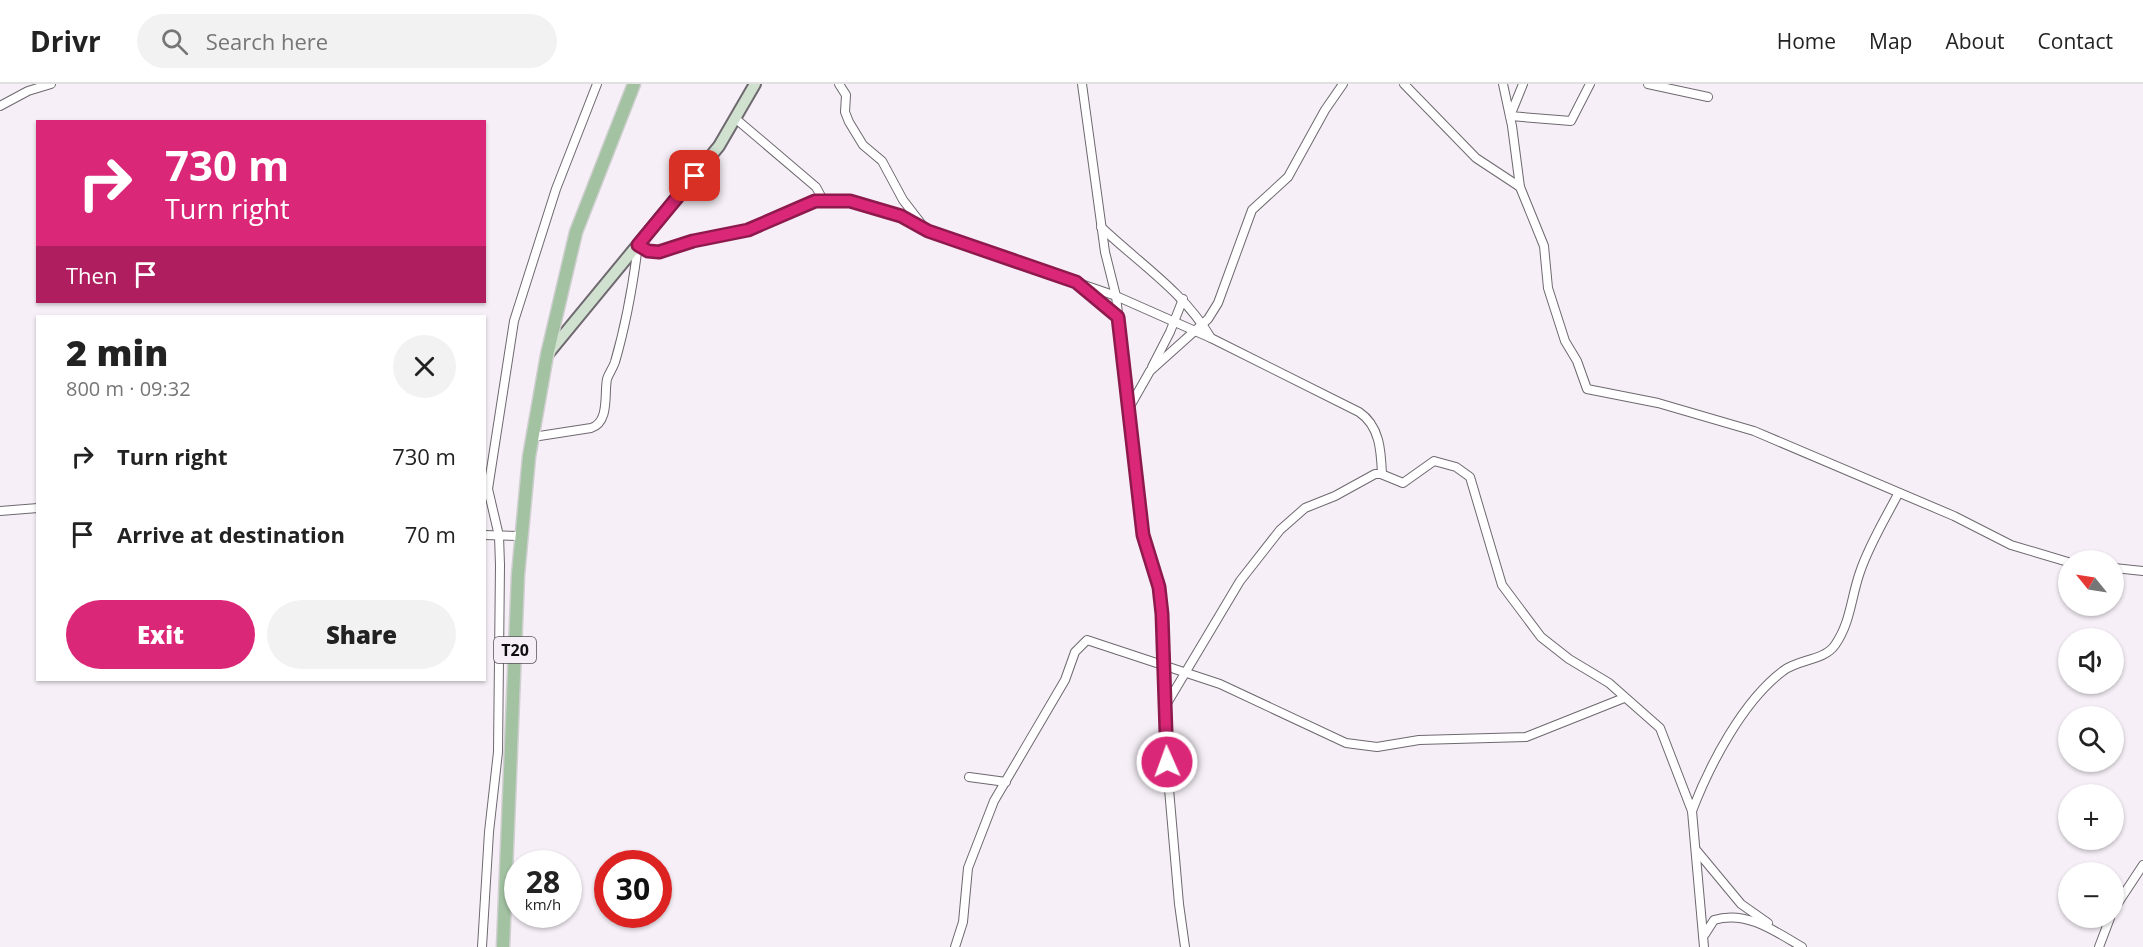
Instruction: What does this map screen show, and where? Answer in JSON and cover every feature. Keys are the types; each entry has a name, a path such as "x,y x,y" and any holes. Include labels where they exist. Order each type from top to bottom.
{"main road":[{"name":"T20","path":"502,947 522,536 533,437 547,355 576,232 634,84"}],"street":[{"path":"0,106 28,91 51,84"},
{"path":"482,947 489,832 498,752 499,536 488,489 514,321 556,189 597,84"},
{"path":"547,355 713,153 736,119 755,84"},
{"path":"839,84 845,93 846,116 861,142 882,161 908,207 928,231"},
{"path":"1082,84 1101,227 1116,296 1143,535 1159,587 1166,664 1169,788 1185,947"},
{"path":"1150,371 1203,324 1218,303 1252,210 1288,177 1325,110 1343,84"},
{"path":"1404,84 1476,158 1520,187"},
{"path":"1503,84 1520,187 1544,246 1548,288 1553,306 1587,389 1640,399 1736,425 1822,458 1898,494 1954,516 2011,544 2058,559"},
{"path":"1510,116 1523,84"},
{"path":"1510,116 1571,121 1590,84"},
{"path":"1648,84 1708,97"},
{"path":"736,119 816,187 823,200"},
{"path":"638,245 655,252 693,241 748,230 795,208 823,200 858,202 901,216 928,231 1116,296 1211,338 1366,417 1378,439 1382,474"},
{"path":"1101,227 1183,298 1211,338"},
{"path":"533,437 591,428 598,423 607,399 607,380 614,364 632,294 638,245"},
{"path":"1076,282 1118,317"},
{"path":"1128,409 1175,322 1183,298"},
{"path":"1166,705 1240,581 1280,530 1305,508 1335,496 1375,474 1382,474 1404,483 1430,462 1438,460 1469,475 1496,568 1512,601 1541,637 1569,659 1609,683 1660,728 1692,811 1704,943"},
{"path":"1692,811 1709,771 1759,694 1786,668 1826,653 1834,647 1852,608 1860,572 1898,494"},
{"path":"0,511 36,508"},
{"path":"486,535 522,536"},
{"path":"2124,569 2143,571"},
{"path":"955,947 963,921 968,868 993,803 1065,680 1075,652 1084,642 1091,640 1136,658 1166,664 1234,690 1346,744 1364,747 1419,740 1526,737 1624,698"},
{"path":"969,777 1006,782"},
{"path":"1696,850 1741,904 1775,931"},
{"path":"2124,894 2143,865"},
{"path":"1704,943 1714,920 1723,917 1753,920 1802,947"},
{"path":"2099,947 2106,928"}],"route":[{"path":"695,176 638,245 648,251 659,252 693,241 752,229 815,201 858,202 901,216 928,231 1076,282 1118,317 1143,535 1159,587 1162,614 1166,664 1165,743 1167,762"}]}
